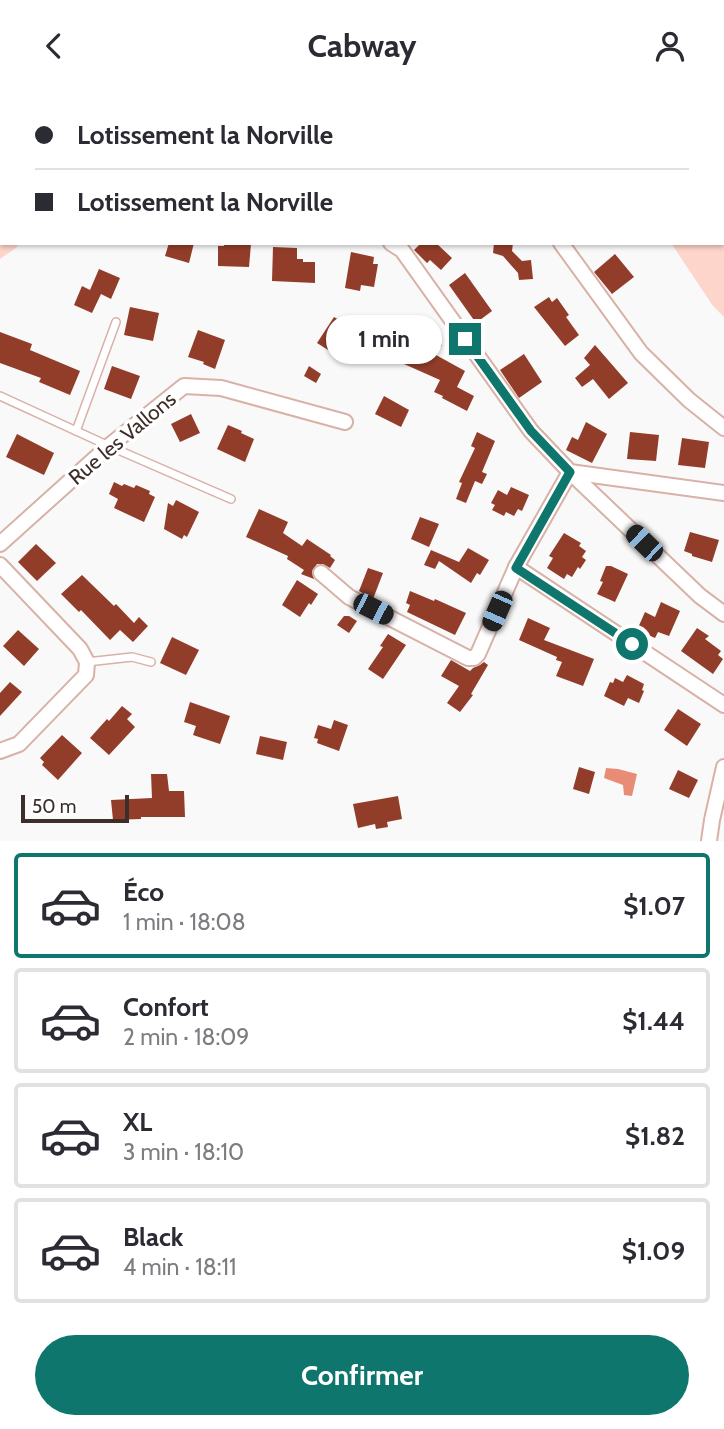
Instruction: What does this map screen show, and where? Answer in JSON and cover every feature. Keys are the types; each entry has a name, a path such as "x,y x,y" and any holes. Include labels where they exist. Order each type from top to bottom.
{"street":[{"path":"394,245 402,250 531,431 700,596 724,614"},
{"path":"562,245 641,353 689,400 724,428"},
{"name":"Rue les Vallons","path":"0,544 108,446 184,386 221,388 345,422"},
{"path":"570,472 724,493"},
{"path":"321,573 349,597 468,658 474,658 516,568 570,472"},
{"path":"0,565 80,649 87,662 86,674 19,744 0,751"},
{"path":"516,568 724,705"},
{"path":"709,841 724,767"}],"lane":[{"path":"76,431 116,322"},
{"path":"0,396 231,499"},
{"path":"87,662 132,657 151,662"}],"shaded area":[{"path":"0,245 18,245 17,247 0,259"},
{"path":"672,245 724,245 724,317 713,306"},
{"path":"606,768 637,774 632,796 624,795 623,785 604,778"}],"building":[{"path":"168,245 194,245 189,263 165,256"},
{"path":"251,245 249,267 218,266 218,246"},
{"path":"419,245 438,245 452,258 441,270 430,260 427,263 414,250"},
{"path":"494,245 513,245 512,251 522,261 531,260 533,279 519,280 518,273 503,256 493,253"},
{"path":"273,247 297,248 297,259 315,262 315,283 272,281"},
{"path":"351,252 374,257 373,264 378,264 374,287 361,285 360,291 345,288"},
{"path":"615,254 634,277 612,294 594,272"},
{"path":"99,269 120,278 111,299 101,294 92,313 74,305 82,286 90,290"},
{"path":"465,273 492,311 476,323 449,285"},
{"path":"549,297 552,302 557,298 579,335 565,346 534,307"},
{"path":"130,307 159,313 153,341 124,335"},
{"path":"334,317 353,328 336,355 317,343"},
{"path":"198,330 225,340 215,369 188,357"},
{"path":"0,332 32,344 30,350 80,371 70,395 39,382 41,378 0,363"},
{"path":"421,335 442,345 436,355 465,371 457,387 474,396 467,411 434,392 440,380 395,360 401,347 410,351"},
{"path":"595,345 628,383 609,399 593,379 582,387 575,378 590,365 584,358"},
{"path":"524,354 542,382 519,398 500,370"},
{"path":"112,366 140,376 131,399 104,389"},
{"path":"309,366 321,374 316,383 304,376"},
{"path":"384,396 409,410 401,427 375,414"},
{"path":"191,414 200,433 180,442 171,424"},
{"path":"586,422 607,434 592,463 566,450 572,437 578,440"},
{"path":"228,425 254,439 245,462 217,449"},
{"path":"477,432 495,441 482,472 487,474 482,484 475,481 466,503 456,499 462,483 459,482 475,448 471,446"},
{"path":"630,432 659,435 656,461 627,459"},
{"path":"17,434 54,453 44,475 6,457"},
{"path":"682,438 709,442 705,468 678,465"},
{"path":"114,482 134,488 136,485 150,491 149,494 155,497 144,522 114,508 118,499 109,494"},
{"path":"511,487 529,495 522,511 518,509 514,516 506,512 504,516 492,510 495,505 491,503 498,490 507,495"},
{"path":"176,500 199,512 187,537 184,535 182,539 164,529 168,503 173,506"},
{"path":"259,509 288,522 283,533 302,546 307,539 331,555 335,560 330,568 317,564 312,571 314,579 301,574 304,570 287,559 288,556 246,537"},
{"path":"420,517 439,524 429,547 411,539"},
{"path":"690,532 719,540 712,562 684,551"},
{"path":"564,533 581,543 579,546 586,551 582,557 586,560 572,577 567,574 564,579 547,568 553,558 549,556"},
{"path":"36,544 56,563 37,581 18,562"},
{"path":"468,548 489,560 480,575 477,573 471,583 439,561 435,569 424,565 431,550 459,562"},
{"path":"606,566 628,574 615,602 597,594"},
{"path":"368,568 383,573 373,599 359,591"},
{"path":"82,575 134,623 139,617 148,626 133,642 120,630 110,640 61,594"},
{"path":"297,580 318,594 300,617 282,605"},
{"path":"410,591 466,613 455,635 407,612 410,605 406,603"},
{"path":"661,602 680,611 669,636 658,632 655,638 637,630 645,612 655,617"},
{"path":"344,616 357,621 349,633 337,625"},
{"path":"528,618 550,628 544,640 594,659 583,686 556,676 562,662 556,660 557,657 519,640"},
{"path":"697,628 709,636 705,639 721,651 718,655 723,659 713,674 681,651"},
{"path":"18,630 39,649 24,666 3,646"},
{"path":"388,634 406,645 383,679 368,669 383,647 380,646"},
{"path":"172,637 199,650 186,675 160,663"},
{"path":"451,660 470,671 484,662 488,665 471,694 473,695 460,712 447,703 459,686 441,676"},
{"path":"627,675 644,684 639,703 628,698 624,706 604,696 610,682 613,683 615,678 623,682"},
{"path":"10,682 22,692 0,716 0,693"},
{"path":"190,702 230,716 220,744 193,735 196,726 184,722"},
{"path":"122,706 132,714 127,719 135,727 109,755 90,738"},
{"path":"678,709 701,724 687,746 664,730"},
{"path":"334,720 348,725 339,751 317,743 318,739 314,738 318,725 331,729"},
{"path":"62,735 82,753 58,780 42,765 44,762 40,758"},
{"path":"260,736 287,742 283,760 256,754"},
{"path":"579,767 595,772 589,794 573,789"},
{"path":"678,770 698,780 689,798 669,789"},
{"path":"151,774 167,774 169,791 184,791 185,817 113,820 111,800 152,798"},
{"path":"398,796 402,819 387,822 388,827 376,829 375,824 358,828 353,804"}],"route":[{"path":"465,339 531,431 570,472 516,568 632,644"}]}
